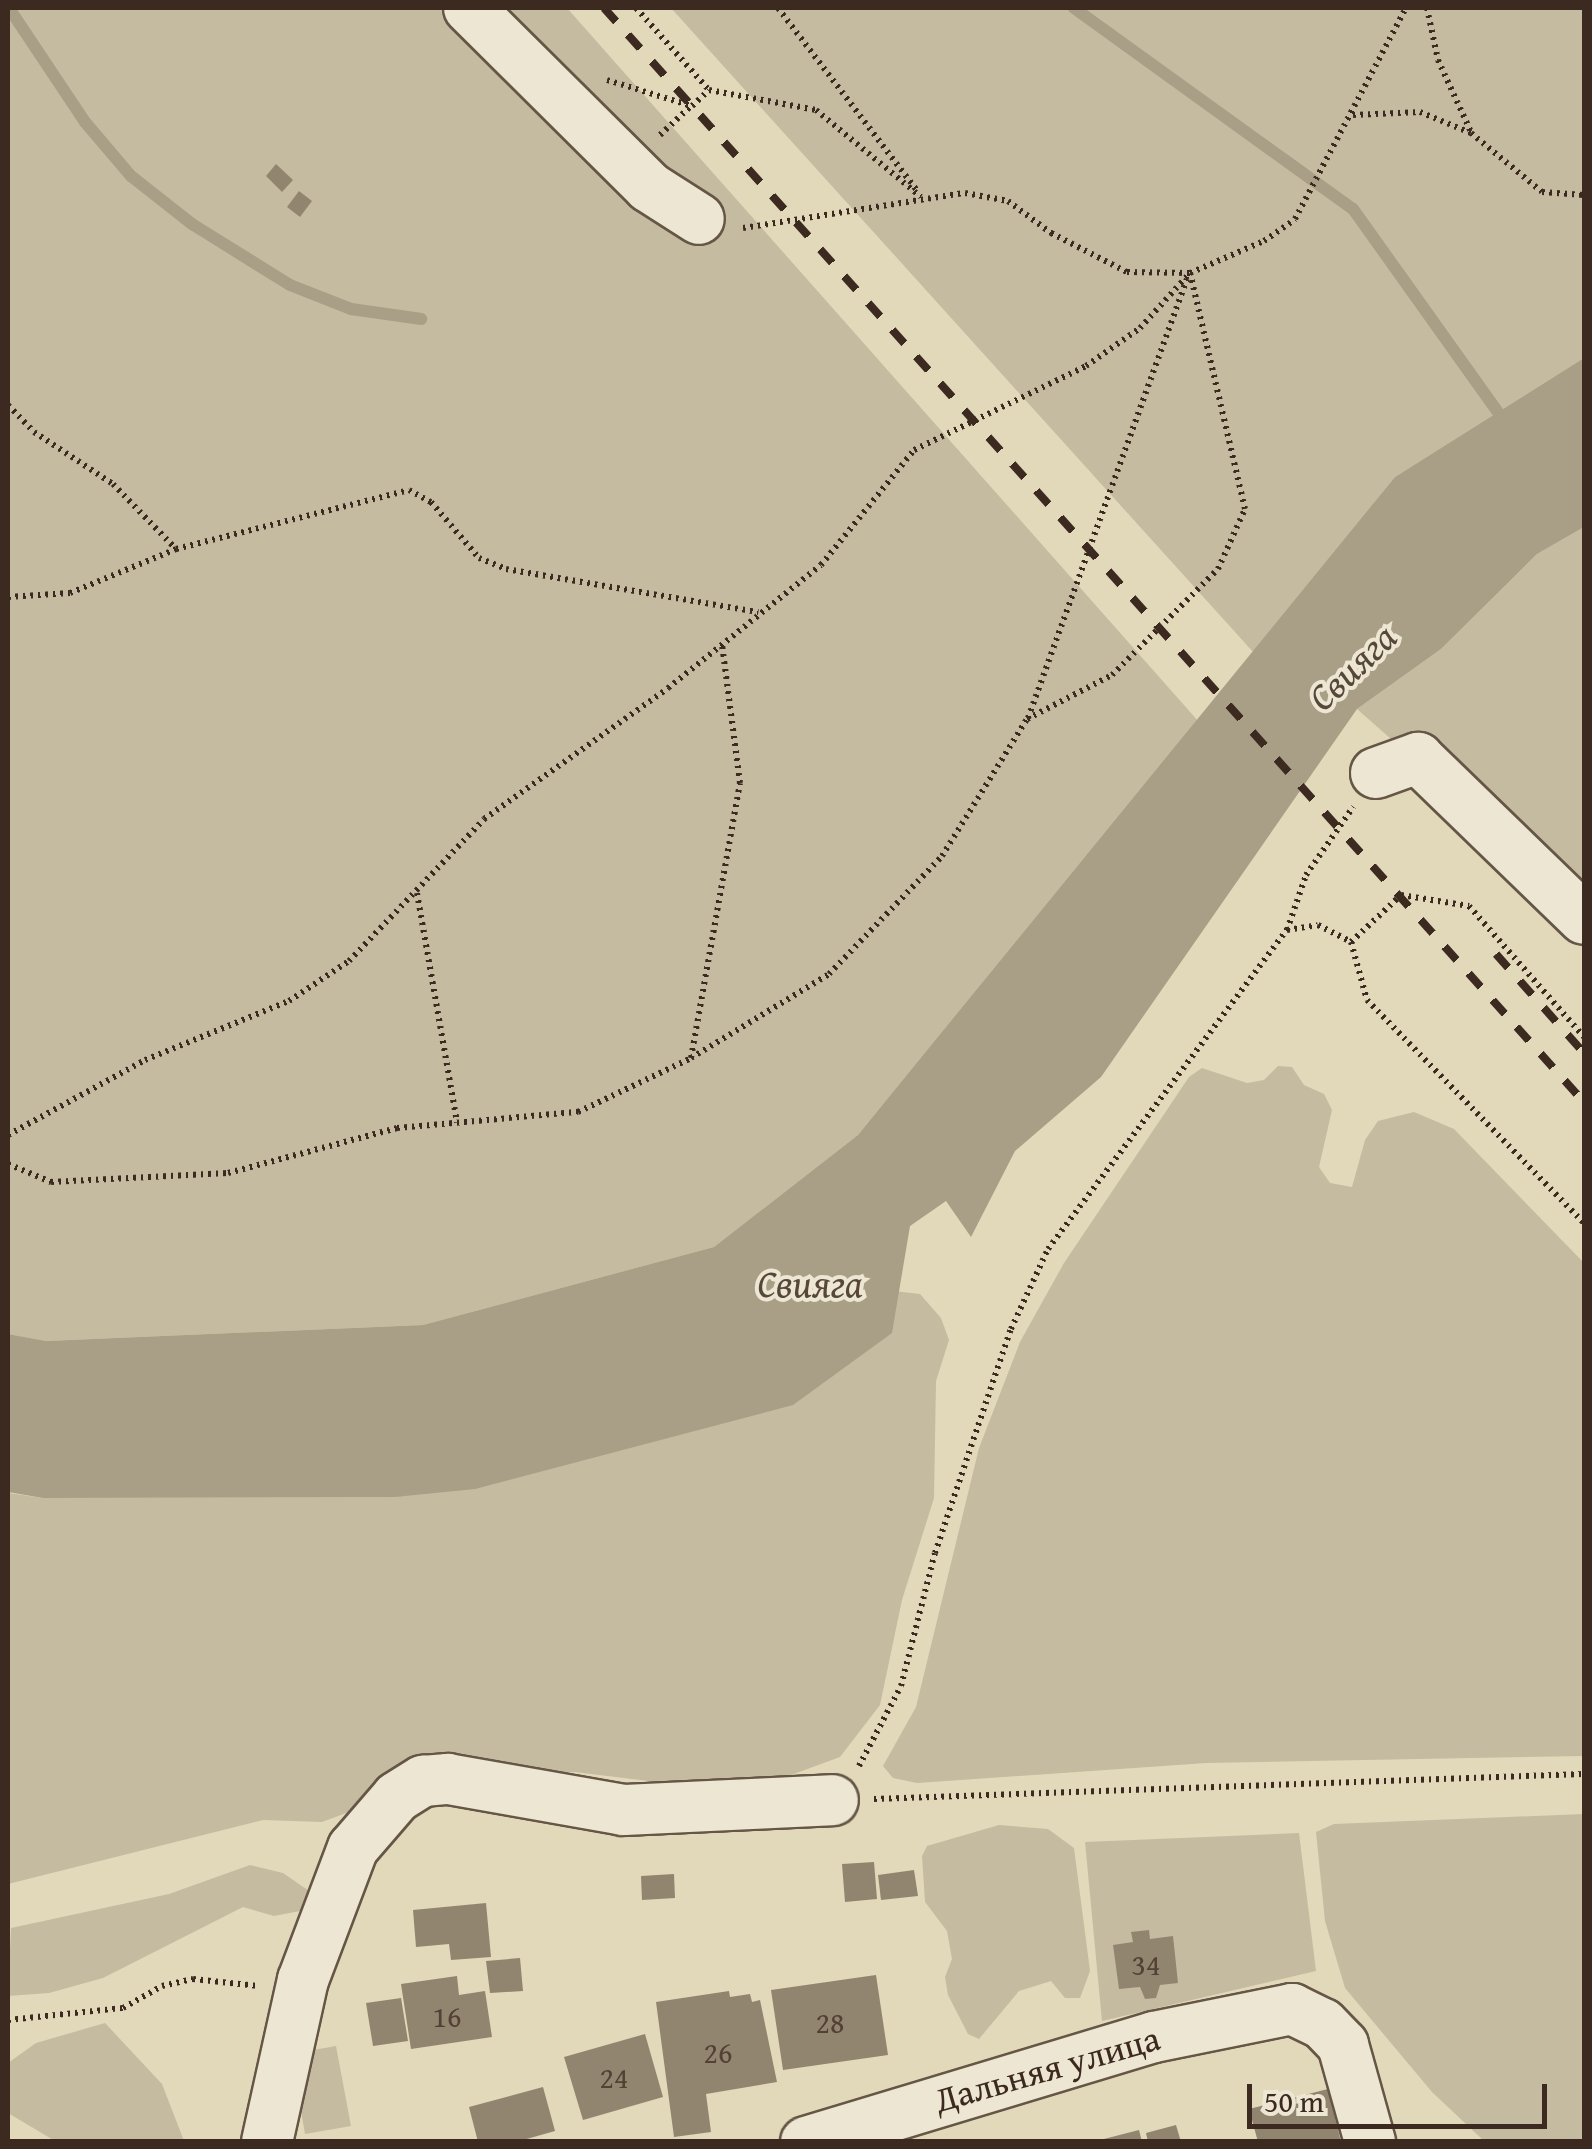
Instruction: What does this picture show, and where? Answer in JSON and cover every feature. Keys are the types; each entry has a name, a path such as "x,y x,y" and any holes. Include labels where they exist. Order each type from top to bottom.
{"street":[{"path":"469,8 560,94 648,187 699,219"},
{"path":"1376,772 1418,758 1584,918"},
{"path":"266,2142 303,1980 354,1848 397,1797 423,1782 448,1778 623,1810 833,1800"},
{"name":"Дальняя улица","path":"806,2142 1154,2037 1292,2009 1323,2024 1343,2045 1370,2142"}],"path":[{"path":"636,8 710,90 816,110 922,198"},
{"path":"778,8 829,66 922,198"},
{"path":"699,219 740,228 965,192 1008,202 1051,233 1127,272 1190,273 1264,242 1296,219 1406,8"},
{"path":"1426,8 1438,60 1471,133"},
{"path":"560,94 591,75 692,106"},
{"path":"656,138 710,90"},
{"path":"1352,115 1420,112 1471,133 1542,192 1584,195"},
{"path":"8,1135 145,1060 289,1001 349,962 529,782 668,688 758,612 821,566 914,450 1086,366 1140,328 1190,273"},
{"path":"1027,719 1112,676 1218,570 1245,509 1190,273"},
{"path":"8,1164 51,1182 228,1173 397,1128 578,1112 691,1058 829,974 942,856 1027,719 1190,273"},
{"path":"8,405 34,432 113,484 176,549"},
{"path":"8,597 70,593 176,549 409,490 432,502 479,558 506,569 758,612"},
{"path":"691,1058 740,783 722,642"},
{"path":"833,1800 875,1745 901,1686 935,1553 1011,1330 1048,1249 1287,930 1306,875 1376,772"},
{"path":"416,892 457,1123"},
{"path":"1351,942 1401,895 1469,906 1584,1037"},
{"path":"1287,930 1318,925 1351,942 1367,1000 1584,1223"},
{"path":"833,1800 1584,1774"},
{"path":"8,2020 123,2008 162,1986 192,1980 238,1988 303,1980"}],"shaded area":[{"path":"8,8 567,8 1199,722 858,1135 714,1247 423,1325 45,1341 8,1334"},
{"path":"671,8 1584,8 1584,358 1395,477 1254,653"},
{"path":"1584,527 1584,909 1357,709 1441,649 1537,554"},
{"path":"1278,1066 1292,1067 1304,1085 1324,1094 1332,1110 1319,1167 1330,1183 1352,1187 1365,1140 1378,1121 1414,1112 1454,1129 1584,1263 1584,1756 1206,1763 917,1783 893,1778 883,1766 916,1707 979,1448 1020,1342 1064,1263 1189,1077 1202,1068 1247,1083 1264,1080"},
{"path":"885,1290 920,1294 941,1318 949,1340 936,1381 934,1498 902,1600 880,1705 840,1757 780,1779 697,1787 575,1772 530,1773 438,1754 391,1775 357,1809 322,1822 263,1820 8,1884 8,1493 43,1498 395,1497"},
{"path":"1584,1814 1584,2141 1484,2141 1432,2092 1345,1988 1325,1921 1316,1832 1334,1824"},
{"path":"999,1825 1048,1829 1074,1848 1090,1971 1080,1998 1065,1998 1051,1981 1019,1991 979,2039 968,2034 948,1995 945,1977 952,1959 947,1931 925,1902 922,1856 927,1846"},
{"path":"1299,1833 1316,1971 1102,2021 1085,1842"},
{"path":"250,1865 283,1873 312,1893 305,1910 274,1916 243,1907 103,1978 49,1993 8,1996 11,1928 169,1894"},
{"path":"105,2023 162,2084 184,2141 55,2141 8,2113 8,2063 36,2043"},
{"path":"336,2046 351,2126 305,2134 291,2054"}],"water":[{"name":"Свияга","path":"1584,358 1584,527 1537,554 1441,649 1357,709 1101,1077 1015,1151 971,1237 946,1201 910,1226 892,1333 793,1405 475,1489 395,1497 43,1498 8,1492 8,1334 46,1341 423,1325 714,1247 858,1135 1395,477"}],"building":[{"path":"276,164 293,180 282,192 266,176"},
{"path":"299,191 312,201 300,217 287,207"},
{"path":"874,1862 877,1899 845,1902 842,1864"},
{"path":"914,1870 918,1896 881,1900 878,1875"},
{"path":"674,1874 675,1898 642,1900 641,1876"},
{"path":"486,1903 491,1957 451,1960 449,1944 416,1947 413,1910"},
{"path":"1149,1930 1150,1939 1173,1936 1178,1983 1160,1985 1156,1998 1145,1999 1140,1987 1119,1989 1113,1945 1133,1942 1131,1932"},
{"path":"520,1958 523,1991 490,1993 486,1961"},
{"path":"876,1975 888,2055 783,2070 771,1990"},
{"path":"457,1976 459,1995 485,1991 492,2037 411,2049 401,1984"},
{"path":"729,1991 730,1997 750,1994 752,2002 760,2000 777,2082 706,2094 711,2132 674,2137 656,2002"},
{"path":"401,1998 408,2041 373,2046 366,2003"},
{"path":"645,2034 663,2097 583,2120 564,2057"},
{"path":"543,2087 555,2131 516,2142 478,2142 469,2107"},
{"path":"1328,2089 1341,2142 1258,2142 1249,2109"},
{"path":"1176,2125 1181,2142 1148,2142 1146,2133"},
{"path":"1139,2130 1142,2142 1100,2142 1100,2140"}],"waterway":[{"path":"9,8 85,122 131,176 192,224 290,285 351,309 421,319"},
{"path":"1074,8 1353,209 1498,412"}],"railway":[{"path":"604,8 1584,1102"},
{"path":"1496,954 1584,1053"}]}
